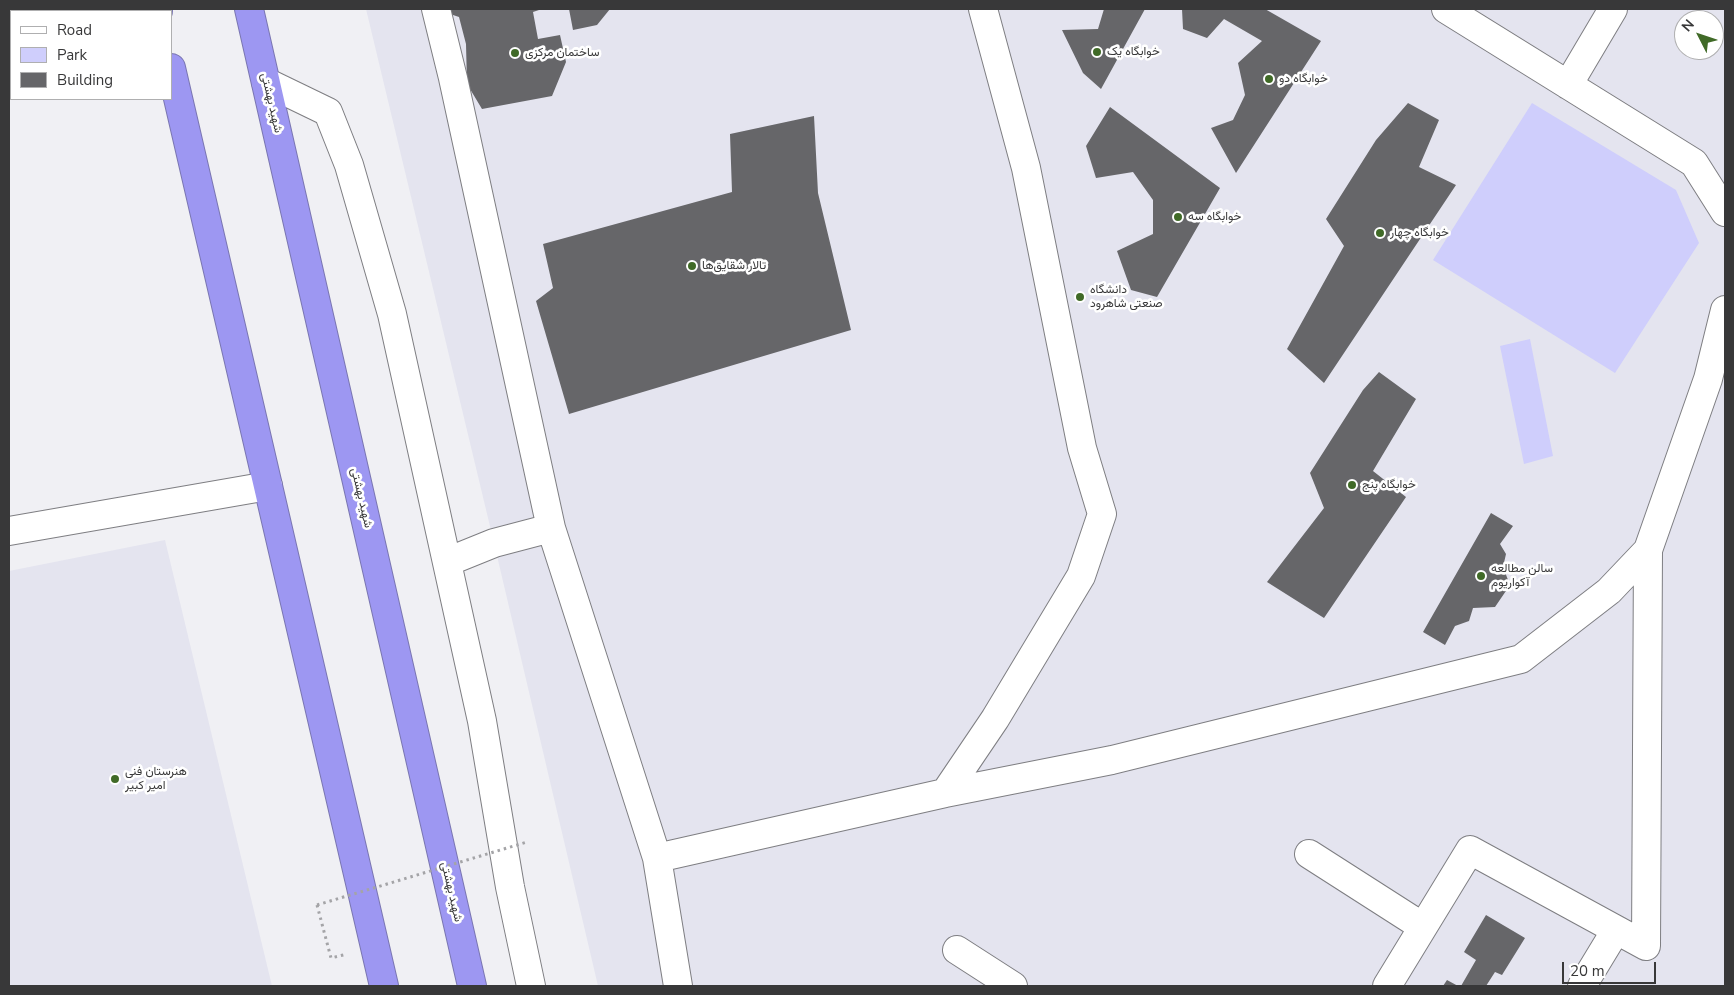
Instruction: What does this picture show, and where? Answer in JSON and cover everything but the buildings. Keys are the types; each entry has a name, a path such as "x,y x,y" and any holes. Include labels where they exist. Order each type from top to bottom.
{"highway":[{"name":"شهید بهشتی","path":"249,9 472,986"},
{"path":"172,72 384,986"}],"lane":[{"path":"436,9 453,78 551,528 657,858 678,986"},
{"path":"945,793 995,719 1081,576 1102,514 1082,448 1026,168 983,9"},
{"path":"1446,9 1694,163 1725,212"},
{"path":"1568,85 1613,9"},
{"path":"266,82 328,112 349,165 392,314 447,562 482,721 510,887 531,986"},
{"path":"1387,986 1470,850 1646,946 1648,550 1708,379 1725,310"},
{"path":"9,531 268,486"},
{"path":"447,562 494,544 551,528"},
{"path":"657,858 945,793 1112,760 1521,659 1609,591 1648,550"},
{"path":"1309,854 1423,926"},
{"path":"1582,986 1616,930"},
{"path":"957,950 1013,986"}],"path":[{"path":"331,958 317,905 527,842"}],"shaded area":[{"name":"دانشگاه صنعتی شاهرود","path":"366,9 1725,9 1725,986 598,986"},
{"name":"هنرستان فنی امیر کبیر","path":"165,540 272,986 9,986 9,571"}],"green space":[{"path":"1532,103 1676,190 1699,243 1615,373 1433,260"},
{"path":"1530,339 1553,456 1524,464 1500,346"}],"place":[{"name":"خوابگاه یک","path":"1097,52"},
{"name":"ساختمان مرکزی","path":"515,53"},
{"name":"خوابگاه دو","path":"1269,79"},
{"name":"خوابگاه سه","path":"1178,217"},
{"name":"خوابگاه چهار","path":"1380,233"},
{"name":"تالار شقایق‌‌ها","path":"692,266"},
{"name":"دانشگاه صنعتی شاهرود","path":"1080,297"},
{"name":"خوابگاه پنج","path":"1352,485"},
{"name":"سالن مطالعه آکواریوم","path":"1481,576"},
{"name":"هنرستان فنی امیر کبیر","path":"115,779"}]}
